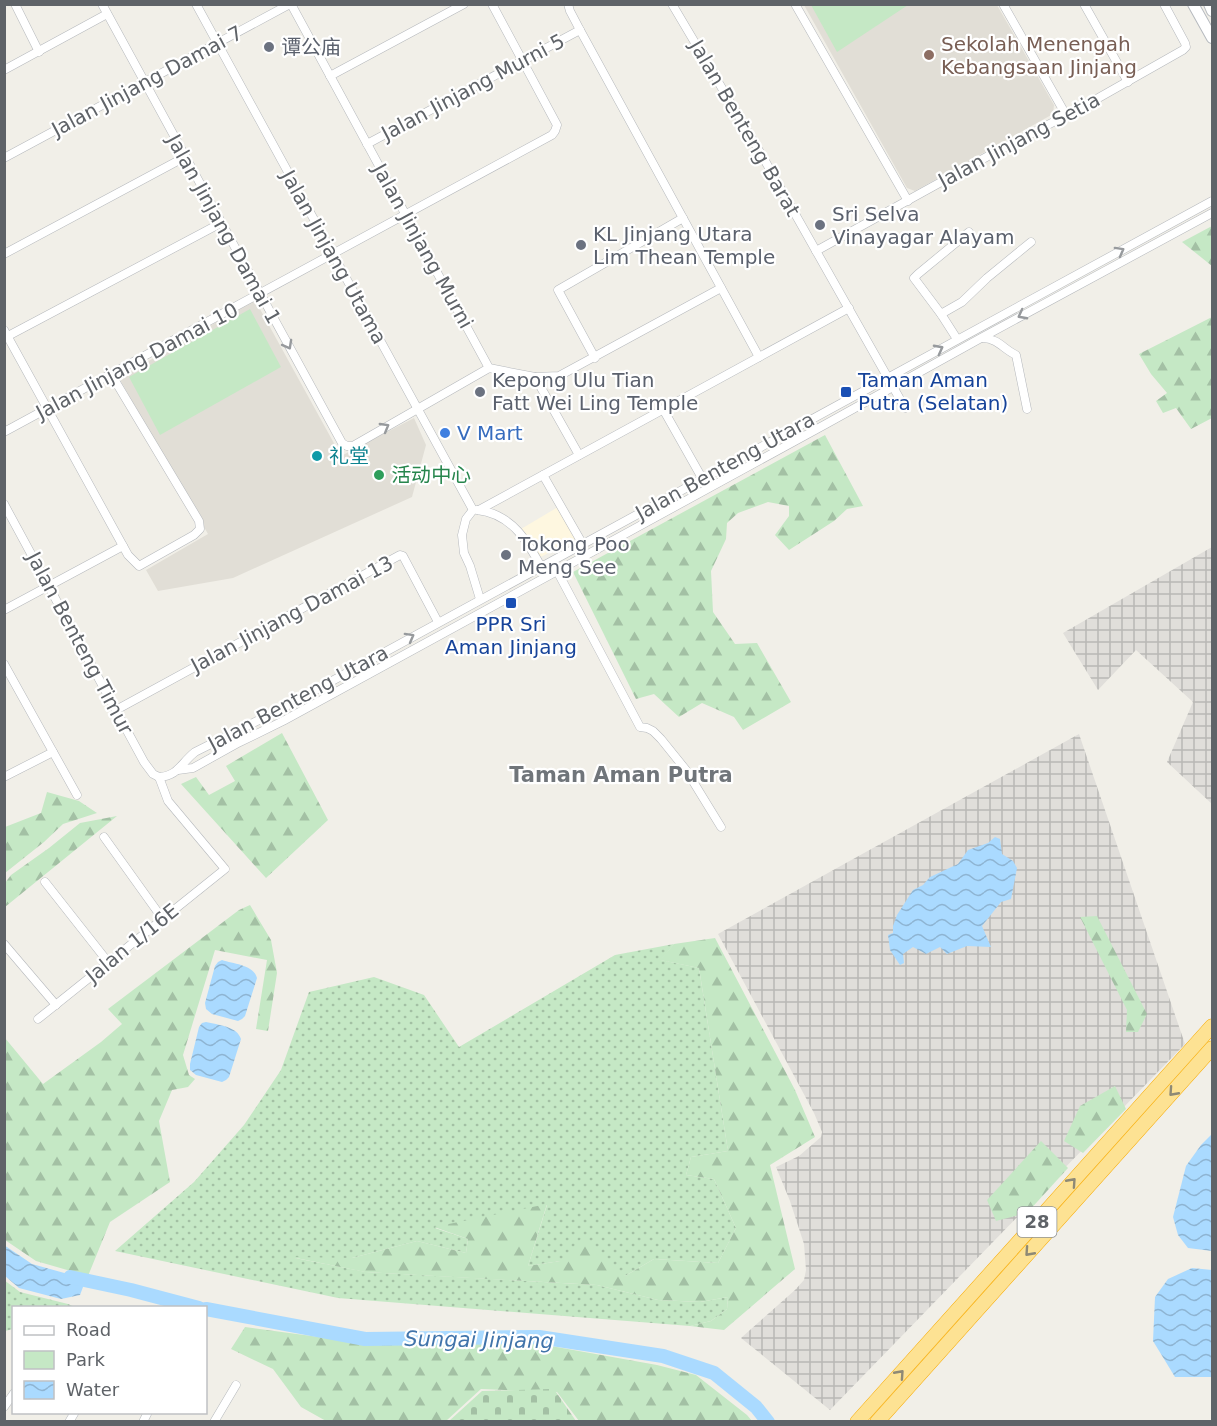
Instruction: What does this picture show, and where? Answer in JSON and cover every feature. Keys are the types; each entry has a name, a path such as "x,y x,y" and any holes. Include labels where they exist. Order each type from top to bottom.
{"highway":[{"name":"28","path":"859,1420 1212,1026"},
{"name":"28","path":"877,1422 1212,1048"}],"street":[{"path":"15,4 39,52"},
{"name":"Jalan Jinjang Damai 1","path":"102,4 342,443 353,446 417,409"},
{"name":"Jalan Jinjang Utama","path":"196,4 417,409 476,510"},
{"name":"Jalan Jinjang Damai 7","path":"4,158 290,4"},
{"name":"Jalan Jinjang Murni","path":"290,4 489,368"},
{"path":"330,76 464,4"},
{"path":"492,4 522,61"},
{"path":"568,4 580,30 759,357"},
{"name":"Jalan Benteng Barat","path":"672,4 764,159 905,408"},
{"path":"795,4 908,201"},
{"path":"1003,4 1066,115"},
{"path":"1084,4 1128,82"},
{"name":"Jalan Jinjang Setia","path":"816,251 1183,50 1186,47 1185,43 1164,4"},
{"path":"1193,4 1212,38"},
{"path":"1209,4 1212,11"},
{"path":"4,70 107,14"},
{"name":"Jalan Jinjang Murni 5","path":"368,144 580,30"},
{"name":"Jalan Jinjang Damai 10","path":"4,432 552,135 557,125 522,61"},
{"path":"4,254 185,158"},
{"name":"Jalan Benteng Utara","path":"159,777 171,775 195,753 277,711 1212,201"},
{"name":"Jalan Benteng Utara","path":"178,770 193,768 283,721 1212,213"},
{"path":"595,358 558,290 683,218"},
{"path":"111,374 199,521 200,529 194,536 139,566 128,555 6,333 221,223"},
{"path":"957,339 914,278 969,232"},
{"path":"941,314 962,302 1031,242"},
{"path":"417,409 489,368 535,377 560,376 721,288"},
{"path":"480,599 464,553 462,535 466,519 476,510 849,308"},
{"path":"981,338 992,338 1016,355 1027,409"},
{"path":"535,377 579,455"},
{"path":"663,410 702,478"},
{"path":"820,414 826,424"},
{"path":"543,475 582,543"},
{"name":"Jalan Benteng Timur","path":"4,504 144,762 153,774 159,777 168,801 225,869"},
{"path":"476,510 490,512 505,519 518,529 546,576"},
{"path":"4,610 123,546"},
{"name":"Jalan Jinjang Damai 13","path":"116,710 400,555 403,556 438,622"},
{"path":"552,560 640,727 653,731 661,739 686,770 721,827"},
{"path":"4,664 77,795"},
{"path":"4,777 53,752"},
{"path":"104,837 162,918"},
{"name":"Jalan 1/16E","path":"38,1018 225,869"},
{"path":"45,882 108,962"},
{"path":"4,944 56,1005"},
{"path":"214,1422 236,1385"}],"shaded area":[{"name":"Sekolah Menengah Kebangsaan Jinjang","path":"804,5 997,5 1054,105 1053,114 915,191 907,188"},
{"path":"255,300 341,456 414,418 426,445 412,497 233,578 158,591 146,570 208,534 119,378"},
{"path":"558,507 576,538 539,558 521,529"},
{"path":"1212,547 1212,804 1167,762 1193,702 1136,650 1098,690 1063,633"},
{"path":"1079,734 1185,1044 830,1410 741,1338 804,1280 806,1270 804,1244 776,1167 799,1156 821,1137 822,1132 718,934"}],"green space":[{"path":"811,5 908,5 837,52"},
{"path":"1212,226 1212,266 1182,242"},
{"path":"250,309 281,367 160,435 129,377"},
{"path":"1212,317 1212,418 1191,429 1176,408 1163,413 1156,401 1167,393 1151,374 1139,354"},
{"path":"825,435 863,506 847,509 834,521 789,550 775,535 789,516 789,506 768,502 738,513 727,523 726,539 711,571 713,612 735,644 757,643 791,702 743,730 734,717 702,703 679,717 654,694 636,699 573,572"},
{"path":"282,733 328,820 266,878 181,784 196,777 209,795 235,781 226,766"},
{"path":"47,792 79,801 97,813 63,824 5,873 5,827 41,813"},
{"path":"117,816 5,907 5,883 11,875 80,823"},
{"path":"250,905 271,940 277,973 268,1031 256,1029 267,960 215,950 183,1055 189,1075 195,1079 188,1087 172,1090 159,1121 170,1182 110,1222 88,1276 36,1261 5,1240 5,1038 43,1084 122,1024 108,1009 239,910"},
{"path":"1097,916 1147,1014 1138,1032 1126,1032 1127,1010 1080,917"},
{"path":"715,938 795,1090 815,1137 770,1165 795,1269 724,1330 690,1326 711,1321 727,1309 728,1297 700,1302 658,1300 597,1285 365,1272 291,1257 352,1258 417,1241 466,1253 468,1239 434,1227 547,1204 528,1266 560,1261 582,1238 625,1276 654,1259 718,1263 736,1228 714,1179 686,1175 691,1157 728,1151 699,968 660,960 674,944"},
{"path":"674,944 661,960 699,968 728,1151 691,1157 686,1175 714,1179 736,1228 718,1263 654,1259 625,1276 560,1261 528,1266 547,1205 435,1228 468,1239 466,1253 417,1241 352,1258 295,1258 366,1272 597,1285 658,1300 700,1302 728,1297 727,1309 711,1321 690,1326 338,1298 115,1251 194,1182 244,1125 281,1070 309,992 374,977 424,995 459,1047 615,955"},
{"path":"1115,1086 1126,1109 1083,1153 1064,1141 1080,1106"},
{"path":"1041,1141 1068,1168 1027,1213 996,1221 987,1200"},
{"path":"4,1280 20,1292 73,1306 12,1306 12,1329 5,1331"},
{"path":"245,1327 356,1342 468,1342 513,1339 657,1365 696,1375 752,1421 579,1421 557,1392 481,1389 446,1421 326,1421 301,1407 273,1369 231,1349"},
{"path":"554,1389 576,1421 449,1421 482,1391"}],"water":[{"path":"995,837 1000,839 1002,854 1013,861 1017,868 1011,899 1001,902 982,926 991,947 967,946 947,954 940,947 926,954 913,947 903,954 904,963 900,965 890,950 888,935 893,933 897,915 913,890 923,885 930,877 958,864 968,850 988,843"},
{"path":"222,960 252,970 257,978 245,1016 238,1021 212,1014 206,1009 205,1003 215,966"},
{"path":"206,1022 236,1031 241,1039 229,1077 222,1082 196,1075 190,1070 199,1027"},
{"path":"1212,1134 1212,1251 1188,1248 1178,1235 1173,1217 1186,1166"},
{"path":"4,1245 32,1264 86,1279 80,1295 61,1299 19,1288 5,1276"},
{"path":"1192,1268 1212,1270 1212,1377 1175,1377 1153,1341 1155,1297 1168,1279"}],"waterway":[{"name":"Sungai Jinjang","path":"70,1277 191,1306"},
{"name":"Sungai Jinjang","path":"207,1309 365,1339 539,1337 663,1356 714,1373 756,1407 768,1422"}],"place":[{"name":"谭公庙","path":"269,47"},
{"name":"Sekolah Menengah Kebangsaan Jinjang","path":"929,55"},
{"name":"Sri Selva Vinayagar Alayam","path":"820,225"},
{"name":"KL Jinjang Utara Lim Thean Temple","path":"581,245"},
{"name":"Kepong Ulu Tian Fatt Wei Ling Temple","path":"480,392"},
{"name":"Taman Aman Putra (Selatan)","path":"846,392"},
{"name":"V Mart","path":"445,433"},
{"name":"礼堂","path":"317,456"},
{"name":"活动中心","path":"379,475"},
{"name":"Tokong Poo Meng See","path":"506,555"},
{"name":"PPR Sri Aman Jinjang","path":"511,603"}],"district":[{"name":"Taman Aman Putra","path":"621,775"}]}
